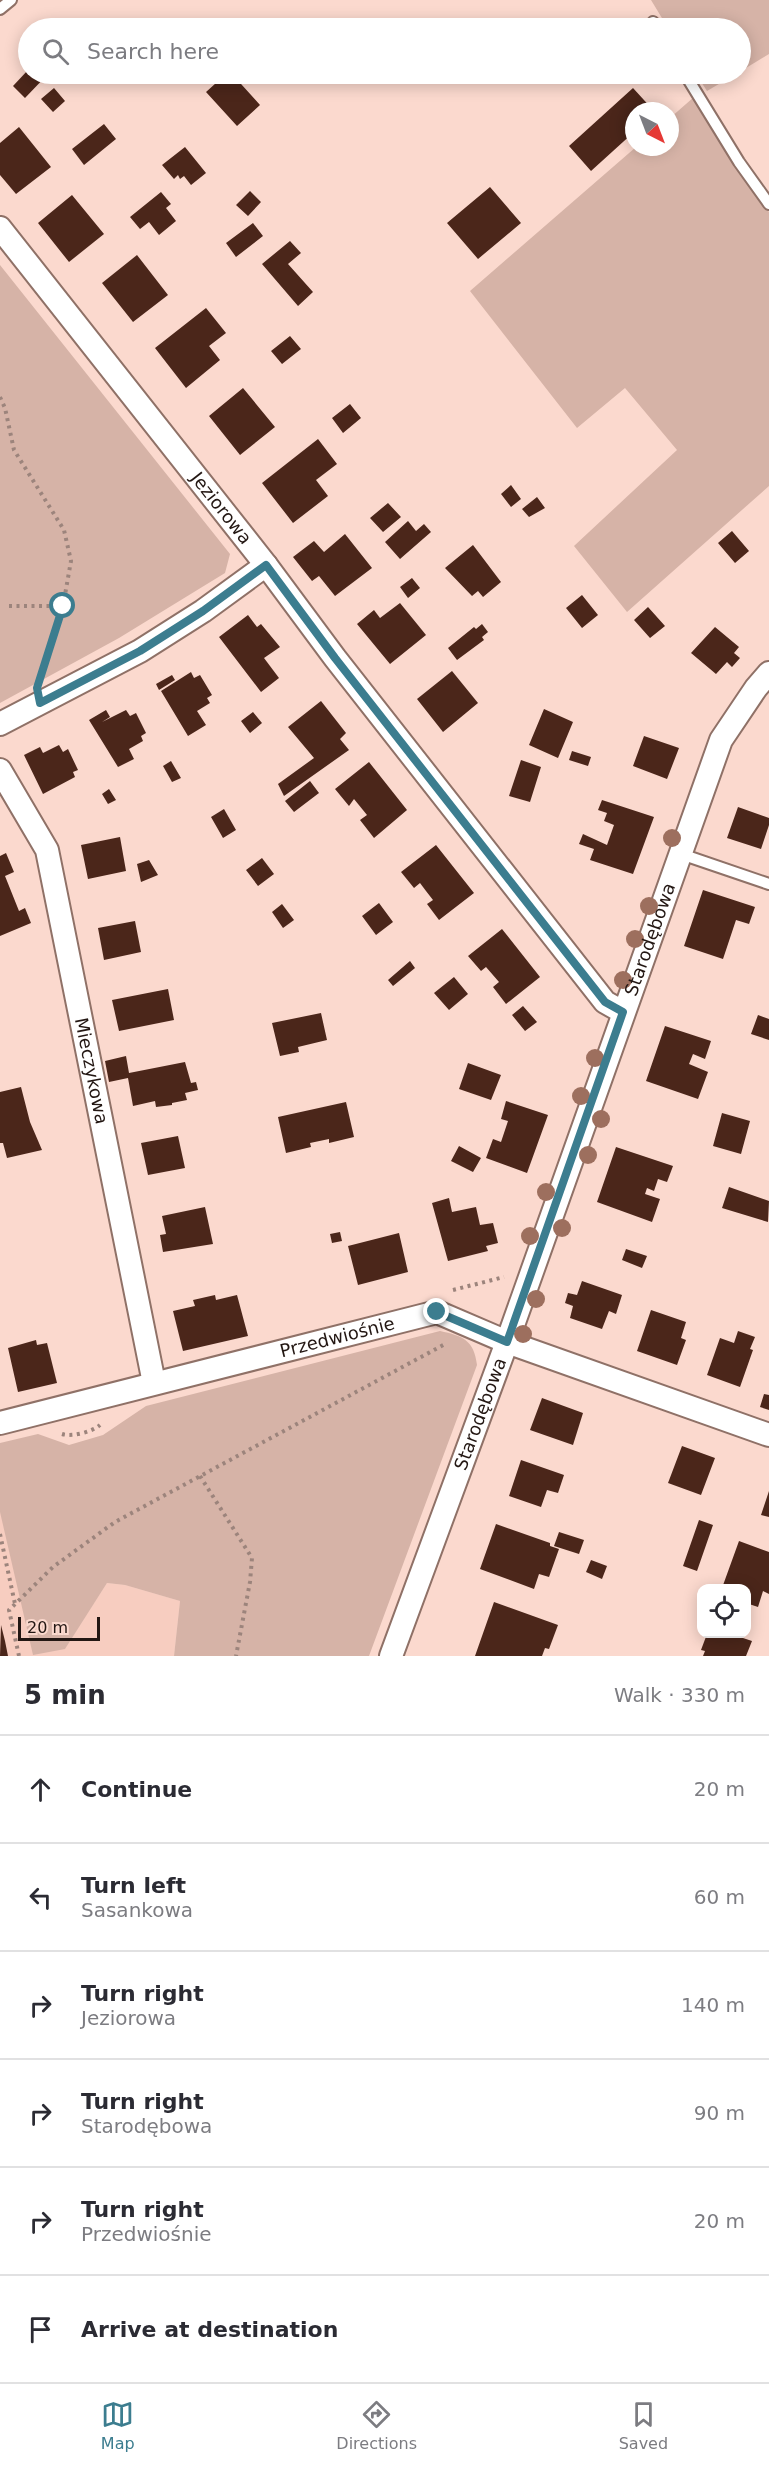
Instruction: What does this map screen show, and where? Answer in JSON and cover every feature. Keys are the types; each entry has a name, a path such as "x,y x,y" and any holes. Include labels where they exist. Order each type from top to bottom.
{"street":[{"name":"Jeziorowa","path":"0,228 266,565 335,658 605,1002 623,1012"},
{"path":"0,724 140,651 203,611 266,565"},
{"name":"Starodębowa","path":"391,1656 507,1342 623,1012 725,733 769,673"},
{"name":"Mieczykowa","path":"0,770 47,850 154,1383"},
{"name":"Przedwiośnie","path":"0,1424 437,1312 507,1342 769,1436"}],"lane":[{"path":"0,9 11,0"},
{"path":"691,84 738,162 769,204"},
{"path":"681,854 769,884"}],"path":[{"path":"0,397 5,408 14,450 64,530 71,561 63,606 37,688 40,703"},
{"path":"9,606 63,606"},
{"path":"453,1290 511,1276"},
{"path":"19,1656 9,1610 53,1567 78,1547 115,1522 442,1346"},
{"path":"200,1476 252,1558 250,1582 236,1656"},
{"path":"0,1534 15,1604"}],"shaded area":[{"path":"651,0 769,0 769,54 751,65 751,18 662,18"},
{"path":"702,84 719,84 707,91"},
{"path":"694,97 769,212 769,486 627,612 574,546 677,450 625,388 577,428 470,291 626,156 679,156 679,110"},
{"path":"0,265 230,554 225,573 119,638 0,703"},
{"path":"440,1331 466,1340 473,1350 477,1365 369,1656 174,1656 180,1601 125,1585 107,1583 65,1649 33,1655 0,1512 0,1443 38,1434 69,1445 103,1435 146,1406"},
{"path":"0,1511 65,1648 107,1583 125,1585 180,1601 174,1656 0,1656"}],"building":[{"path":"18,81 18,84 38,84 25,98 13,86"},
{"path":"215,84 241,84 260,105 237,126 206,92"},
{"path":"54,88 65,101 53,112 41,99"},
{"path":"633,88 646,102 625,102 625,140 591,171 569,146"},
{"path":"104,124 116,139 84,165 72,149"},
{"path":"19,127 51,167 16,194 0,175 0,143"},
{"path":"185,147 206,173 191,185 184,176 180,179 178,175 174,179 162,165"},
{"path":"490,187 521,223 478,259 447,223"},
{"path":"250,191 261,202 248,216 236,205"},
{"path":"161,192 171,204 166,208 176,221 159,235 149,222 140,229 130,217"},
{"path":"72,195 104,234 69,262 38,223"},
{"path":"253,223 263,236 236,257 226,243"},
{"path":"290,241 301,253 288,264 313,292 298,306 262,264"},
{"path":"137,255 168,295 133,322 102,283"},
{"path":"206,308 226,333 209,346 220,360 186,388 155,348"},
{"path":"290,336 301,349 282,364 271,351"},
{"path":"243,388 275,427 240,455 209,416"},
{"path":"350,404 361,418 343,433 332,418"},
{"path":"318,439 337,464 316,480 328,496 293,523 262,483"},
{"path":"511,485 521,499 511,507 501,494"},
{"path":"537,497 545,508 529,517 522,509"},
{"path":"388,503 401,517 383,532 370,518"},
{"path":"408,521 416,531 424,524 431,532 400,559 385,542"},
{"path":"732,531 749,551 735,563 718,543"},
{"path":"345,534 372,568 335,596 319,576 312,581 293,557 314,541 324,552"},
{"path":"473,545 501,582 483,597 478,591 472,596 445,568"},
{"path":"412,578 420,588 408,598 400,587"},
{"path":"582,595 598,615 582,628 566,608"},
{"path":"400,603 426,635 390,664 357,624 374,610 380,618"},
{"path":"648,607 665,626 650,638 634,620"},
{"path":"248,615 257,627 261,624 280,647 264,658 279,678 261,692 219,637"},
{"path":"482,624 488,632 482,637 484,640 457,660 448,648 474,627 476,629"},
{"path":"715,627 739,647 734,653 740,658 732,667 727,662 716,674 691,653"},
{"path":"452,671 478,703 443,732 417,699"},
{"path":"191,672 194,678 200,675 212,695 207,698 210,703 197,711 206,725 188,736 161,691"},
{"path":"172,675 175,680 159,690 156,684"},
{"path":"321,701 346,733 340,739 349,750 284,796 278,784 314,758 288,727"},
{"path":"544,709 573,722 558,758 529,745"},
{"path":"106,710 110,717 102,722 126,710 130,716 136,713 146,733 141,736 143,741 129,749 134,759 118,767 89,720"},
{"path":"253,712 262,723 250,733 241,721"},
{"path":"644,736 679,748 667,779 633,766"},
{"path":"59,745 63,752 68,749 78,770 73,772 75,777 43,794 24,755 40,747 43,753"},
{"path":"572,751 591,757 588,766 569,760"},
{"path":"521,760 541,767 530,802 509,796"},
{"path":"171,761 181,778 172,782 163,766"},
{"path":"369,762 407,810 374,838 360,820 367,815 354,799 349,806 335,789"},
{"path":"310,781 319,793 294,812 285,801"},
{"path":"109,789 116,800 108,804 102,794"},
{"path":"602,800 654,817 633,874 590,860 594,849 579,844 583,834 607,845 614,825 604,821 607,813 598,810"},
{"path":"738,807 769,818 761,849 727,838"},
{"path":"224,809 236,830 223,838 211,817"},
{"path":"120,837 126,871 88,879 81,845"},
{"path":"436,845 474,893 439,920 427,904 433,900 420,883 414,888 401,872"},
{"path":"6,853 14,872 5,876 19,911 25,908 31,923 0,936 0,856"},
{"path":"262,858 274,874 258,886 246,870"},
{"path":"149,860 158,875 141,882 137,864"},
{"path":"703,890 755,907 749,924 736,920 723,959 684,946"},
{"path":"379,903 393,922 376,935 362,916"},
{"path":"282,904 294,920 283,928 272,912"},
{"path":"135,921 141,952 104,960 98,928"},
{"path":"502,929 540,977 506,1004 493,987 499,982 486,967 481,971 468,956"},
{"path":"410,961 415,968 393,986 388,980"},
{"path":"454,977 468,994 449,1010 434,993"},
{"path":"168,989 174,1020 119,1031 112,1000"},
{"path":"523,1006 537,1022 525,1031 512,1015"},
{"path":"321,1013 327,1040 298,1047 299,1052 280,1056 272,1023"},
{"path":"758,1015 769,1019 769,1040 751,1034"},
{"path":"665,1026 711,1041 705,1059 693,1054 689,1064 708,1072 698,1099 646,1081"},
{"path":"126,1056 129,1073 185,1062 191,1083 196,1082 198,1090 185,1093 187,1100 172,1103 172,1105 156,1107 155,1101 133,1106 128,1078 109,1082 105,1061"},
{"path":"468,1063 501,1075 491,1100 459,1089"},
{"path":"21,1087 30,1122 42,1150 7,1158 3,1143 0,1143 0,1092"},
{"path":"506,1101 548,1115 527,1173 486,1158 493,1139 501,1142 508,1121 501,1119"},
{"path":"346,1102 354,1137 329,1143 329,1139 310,1143 311,1147 286,1153 278,1117"},
{"path":"722,1113 750,1121 741,1154 713,1146"},
{"path":"178,1136 185,1168 148,1175 141,1143"},
{"path":"459,1146 481,1158 473,1172 451,1161"},
{"path":"616,1147 673,1166 667,1182 658,1179 654,1191 647,1188 645,1194 660,1199 652,1222 597,1202"},
{"path":"729,1187 769,1201 768,1222 722,1208"},
{"path":"449,1198 452,1212 476,1207 480,1225 493,1223 498,1243 486,1246 488,1251 448,1261 432,1203"},
{"path":"205,1207 213,1244 163,1252 160,1235 166,1234 162,1216"},
{"path":"340,1232 342,1241 332,1243 330,1234"},
{"path":"399,1233 408,1272 358,1285 348,1246"},
{"path":"626,1249 647,1256 642,1268 622,1260"},
{"path":"582,1281 622,1295 616,1314 609,1311 602,1329 570,1318 573,1306 565,1303 568,1293 577,1295"},
{"path":"215,1295 216,1300 237,1295 248,1336 183,1351 173,1311 195,1306 193,1300"},
{"path":"651,1310 686,1322 681,1338 686,1340 677,1365 637,1351"},
{"path":"738,1331 755,1337 750,1349 753,1350 740,1387 707,1375 720,1338 734,1343"},
{"path":"36,1340 37,1345 47,1343 57,1383 18,1392 8,1348"},
{"path":"764,1394 769,1395 769,1410 760,1407"},
{"path":"542,1398 583,1413 573,1445 530,1430"},
{"path":"682,1446 715,1458 701,1495 668,1483"},
{"path":"521,1460 564,1475 558,1493 547,1490 541,1507 509,1496"},
{"path":"769,1491 769,1517 761,1515"},
{"path":"699,1520 713,1525 697,1571 683,1566"},
{"path":"496,1524 550,1543 550,1546 559,1549 549,1577 539,1574 534,1589 480,1569"},
{"path":"559,1532 584,1540 579,1554 554,1546"},
{"path":"739,1541 769,1552 769,1594 763,1591 758,1607 751,1605 751,1584 723,1584"},
{"path":"591,1560 607,1566 602,1579 586,1572"},
{"path":"494,1602 558,1625 549,1649 545,1648 542,1656 475,1656"},
{"path":"1,1625 5,1641 8,1656 0,1656"},
{"path":"706,1638 743,1638 752,1641 746,1656 703,1656 705,1651 701,1650"}],"route":[{"path":"63,606 41,670 37,688 40,703 140,651 203,611 266,565 335,658 605,1002 623,1012 507,1342 437,1312"}]}
